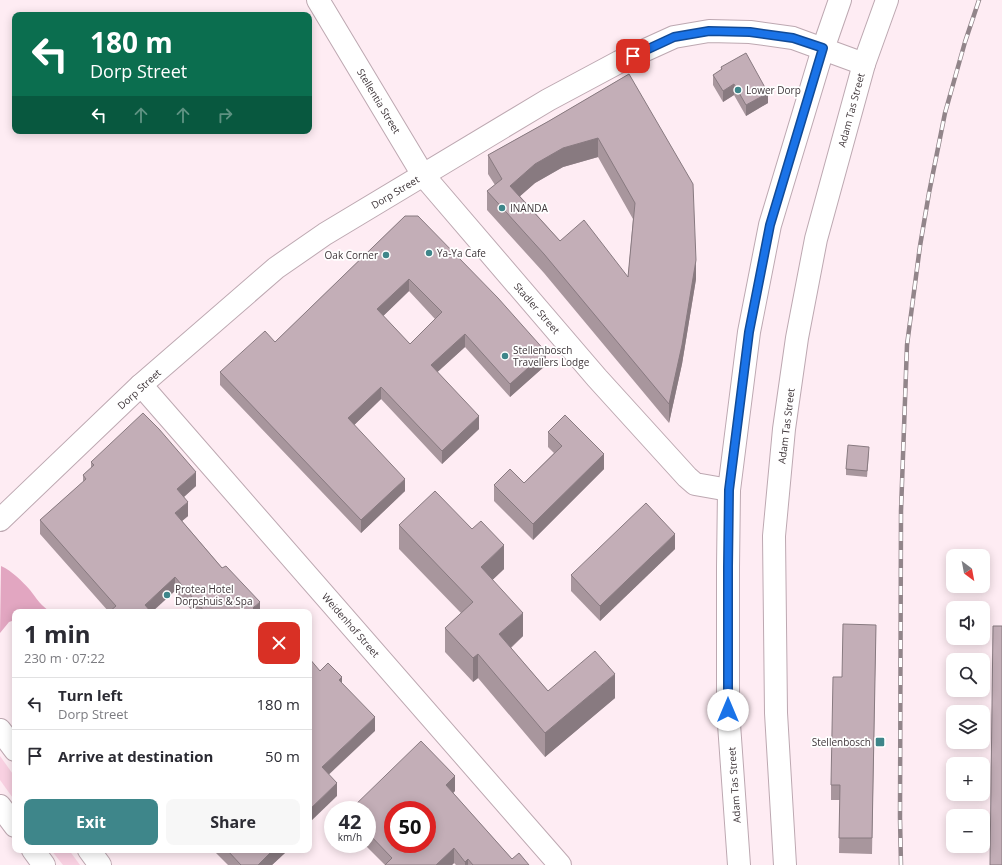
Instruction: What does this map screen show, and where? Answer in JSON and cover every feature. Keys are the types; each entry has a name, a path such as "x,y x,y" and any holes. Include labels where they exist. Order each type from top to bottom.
{"street":[{"name":"Stellentia Street","path":"318,0 423,175"},
{"name":"Adam Tas Street","path":"739,865 728,710 729,490 749,332 770,225 823,48 840,0"},
{"name":"Adam Tas Street","path":"785,865 776,714 774,536 784,436 797,338 816,239 864,64 887,0"},
{"name":"Dorp Street","path":"0,520 141,385 276,268 325,234 423,175 548,100 619,62 674,37 709,31 750,32 793,38 864,64"},
{"name":"Stadler Street","path":"423,175 597,378 687,477 695,484 729,490"},
{"name":"Weidenhof Street","path":"141,385 560,865"},
{"path":"0,730 12,746"},
{"path":"0,806 12,822"},
{"path":"35,853 44,865"},
{"path":"91,853 100,865"}],"shaded area":[{"path":"1,566 20,580 47,609 12,609 12,621 9,622 0,633"},
{"path":"0,756 12,773 12,797 0,780"},
{"path":"53,853 71,853 80,865 63,865"}],"building":[{"name":"Lower Dorp","path":"746,53 768,93 746,105 734,84 723,91 713,75 722,69 721,67"},
{"path":"629,74 693,184 696,260 682,345 669,404 544,254 487,191 502,179 488,155","holes":["598,138 635,203 628,277 584,220 560,241 510,186 535,164 563,148"]},
{"path":"405,216 418,216 498,298 546,352 510,384 465,334 431,365 479,416 442,451 381,387 348,418 405,479 361,520 220,372 265,331 275,342","holes":["409,279 442,312 410,344 377,309"]},
{"path":"143,413 159,429 196,472 177,489 188,502 175,513 222,568 226,566 260,602 253,608 254,609 202,609 175,577 145,605 148,609 112,609 116,606 40,520 86,479 83,475 94,465 91,462"},
{"path":"565,415 604,454 533,524 494,485 510,469 524,483 562,446 548,432"},
{"path":"848,445 869,447 867,471 846,469"},
{"path":"435,491 472,529 481,521 504,545 481,567 523,613 499,634 548,691 595,651 615,674 545,733 478,654 473,658 445,628 473,602 399,525"},
{"path":"646,503 675,534 600,606 571,575"},
{"name":"Stellenbosch","path":"843,624 876,625 872,838 839,838 840,785 831,785 833,677 842,677"},
{"path":"993,626 1002,626 1002,865 990,865"},
{"path":"312,662 320,671 328,663 342,677 339,680 375,717 322,767 337,783 312,807"},
{"path":"421,741 455,776 446,785 512,859 519,853 529,865 473,865 468,859 465,862 454,848 436,865 385,865 392,858 387,853 436,853 436,801 384,801 384,850 376,841 376,801 359,801"},
{"path":"230,853 270,853 258,865 241,865"}],"railway":[{"path":"901,865 901,511 907,345 920,246 945,113 965,42 979,0"}],"place":[{"name":"Lower Dorp","path":"738,90"},
{"name":"INANDA","path":"502,208"},
{"name":"Ya-Ya Cafe","path":"429,253"},
{"name":"Oak Corner","path":"386,255"},
{"name":"Stellenbosch Travellers Lodge","path":"505,356"},
{"name":"Protea Hotel Dorpshuis & Spa","path":"167,595"},
{"name":"Stellenbosch","path":"880,742"}],"route":[{"path":"633,56 674,37 709,31 750,32 793,38 823,48 770,225 749,332 729,490 728,710"}]}
